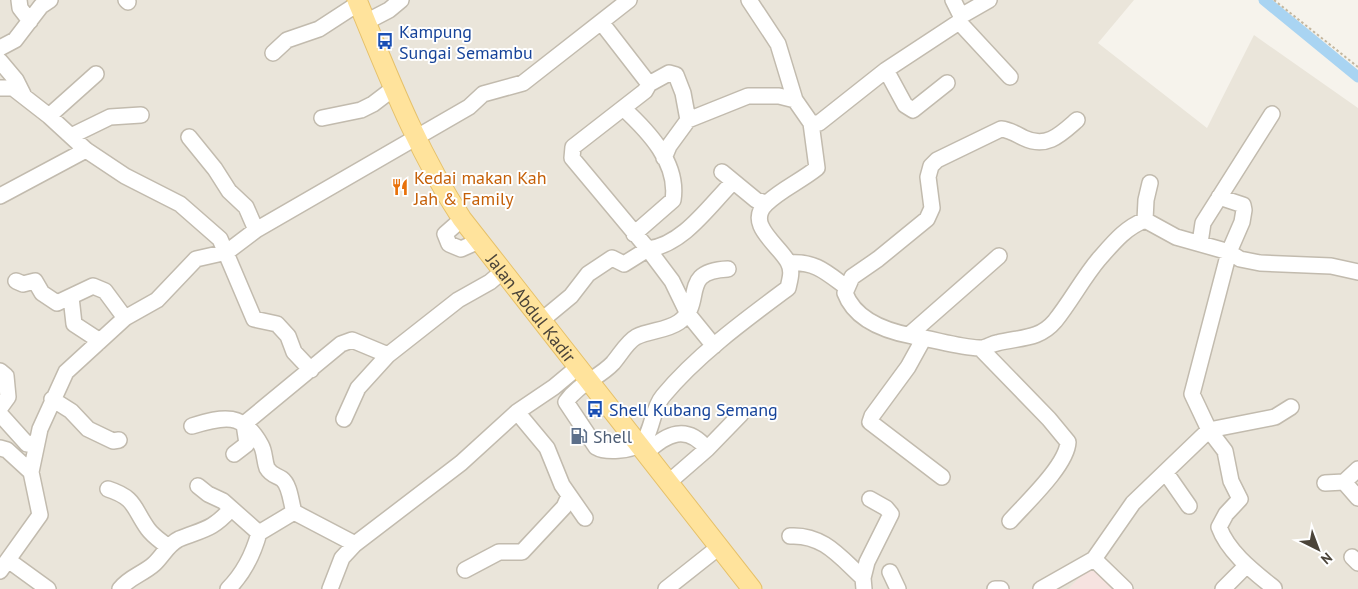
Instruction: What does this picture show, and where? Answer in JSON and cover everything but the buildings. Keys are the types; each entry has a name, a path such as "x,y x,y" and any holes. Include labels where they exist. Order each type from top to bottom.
{"main road":[{"name":"Jalan Abdul Kadir","path":"358,2 415,137 436,178 462,219 752,589"}],"street":[{"path":"19,0 20,8 30,21"},
{"path":"0,48 15,40 41,6 50,0"},
{"path":"366,22 390,10 401,0"},
{"path":"48,589 4,565 40,515 31,472 32,443 66,372 125,318 157,300 196,259 227,252 256,230 469,107 483,94 523,83 629,0"},
{"path":"642,449 649,433 652,416 662,397 714,346 788,288 792,276 789,263 759,225 759,212 766,203 817,168 811,122 795,100 778,44 748,0"},
{"path":"953,0 960,19 1010,77"},
{"path":"811,122 819,123 886,70 990,0"},
{"path":"273,54 287,40 319,30 358,2"},
{"path":"601,22 649,84"},
{"path":"0,61 16,80 25,98"},
{"path":"886,70 905,106 913,110 947,83"},
{"path":"688,120 683,93 676,75 668,73 649,84 645,91 573,147 572,158 648,249 672,281 688,314 714,346"},
{"path":"50,116 96,74"},
{"path":"0,88 14,88 50,116 86,150 125,176 180,204 220,238 254,319 277,324 288,336 294,352 311,370"},
{"path":"322,118 361,110 373,104 394,88"},
{"path":"664,158 669,146 688,120 748,96 779,96 795,100"},
{"path":"623,108 654,138 675,188 673,200 634,234"},
{"path":"1200,243 1203,223 1272,114"},
{"path":"71,136 110,117 141,115"},
{"path":"1077,120 1053,140 1046,142 1030,140 1001,129 941,156 931,166 928,177 932,208 928,219 852,277 846,287 847,298 864,318 880,328 981,349 998,343 1029,338 1043,333 1056,320 1094,265 1118,237 1130,226 1145,220"},
{"path":"189,137 215,169 229,191 246,207 256,230"},
{"path":"0,196 86,150"},
{"path":"542,320 571,296 588,274 612,258 624,264 648,249 658,248 679,237 727,177 756,200 766,203"},
{"path":"1145,220 1146,200 1150,183"},
{"path":"1218,197 1243,205 1244,210 1242,222 1229,252 1206,350 1192,394 1209,430 1224,451 1231,481 1240,499 1226,514 1219,526 1222,536 1246,566 1274,588"},
{"path":"462,219 445,234 449,244 461,249 479,241"},
{"path":"1145,220 1176,237 1229,252 1240,259 1260,263 1331,266 1358,272"},
{"path":"942,477 870,422 872,416 908,367 917,336 999,256"},
{"path":"789,263 804,262 814,265 846,287"},
{"path":"330,589 342,558 355,544 461,464 517,412 554,387 584,373 612,364 634,338 650,331 664,329 678,322 688,314 695,287 703,274 710,270 728,269"},
{"path":"344,419 358,388 388,355 458,300 490,282 503,270"},
{"path":"16,281 23,284 35,281 42,293 57,302 93,286 105,292 125,318"},
{"path":"71,297 74,324 100,341"},
{"path":"244,424 341,344 352,340 388,355"},
{"path":"981,349 1068,442 1067,452 1010,521"},
{"path":"0,371 6,376 8,397 0,408"},
{"path":"566,402 584,373"},
{"path":"554,387 596,447 604,451 642,449 658,441 687,433 698,438 707,449"},
{"path":"52,399 70,411 88,429 113,442 119,440"},
{"path":"1041,589 1094,559 1133,503 1209,430 1275,417 1291,407"},
{"path":"517,412 547,448 562,485 585,518"},
{"path":"0,414 32,443"},
{"path":"669,482 707,449 741,414"},
{"path":"192,426 216,418 231,418 244,424 261,444 268,470 276,477 282,479 286,485 294,512 355,544"},
{"path":"234,454 247,444 244,424"},
{"path":"3,449 32,443"},
{"path":"3,449 31,472"},
{"path":"1324,483 1344,482 1358,469"},
{"path":"1166,473 1189,506"},
{"path":"1344,482 1358,498"},
{"path":"198,486 208,494 223,501 259,534"},
{"path":"108,489 122,493 133,501 147,528 168,547"},
{"path":"465,570 499,552 522,552 564,507 569,496"},
{"path":"863,583 866,562 891,514 886,508 870,499"},
{"path":"120,589 125,582 153,565 168,547 178,539 214,526 232,509"},
{"path":"228,589 240,576 254,551 259,534 294,512"},
{"path":"790,536 804,535 826,544 863,583"},
{"path":"666,589 719,547"},
{"path":"1094,559 1125,589"},
{"path":"1223,589 1246,566"},
{"path":"890,572 898,589"},
{"path":"995,589 1001,589"}],"path":[{"path":"1274,0 1358,67"}],"shaded area":[{"path":"0,0 1134,0 1098,43 1207,128 1254,35 1358,108 1358,589 0,589"},
{"path":"1091,566 1122,589 1068,589"}],"waterway":[{"path":"1264,0 1358,77"}],"place":[{"name":"Kampung Sungai Semambu","path":"385,41"},
{"name":"Kedai makan Kah Jah & Family","path":"400,187"},
{"name":"Shell Kubang Semang","path":"595,409"},
{"name":"Shell","path":"579,436"}]}
